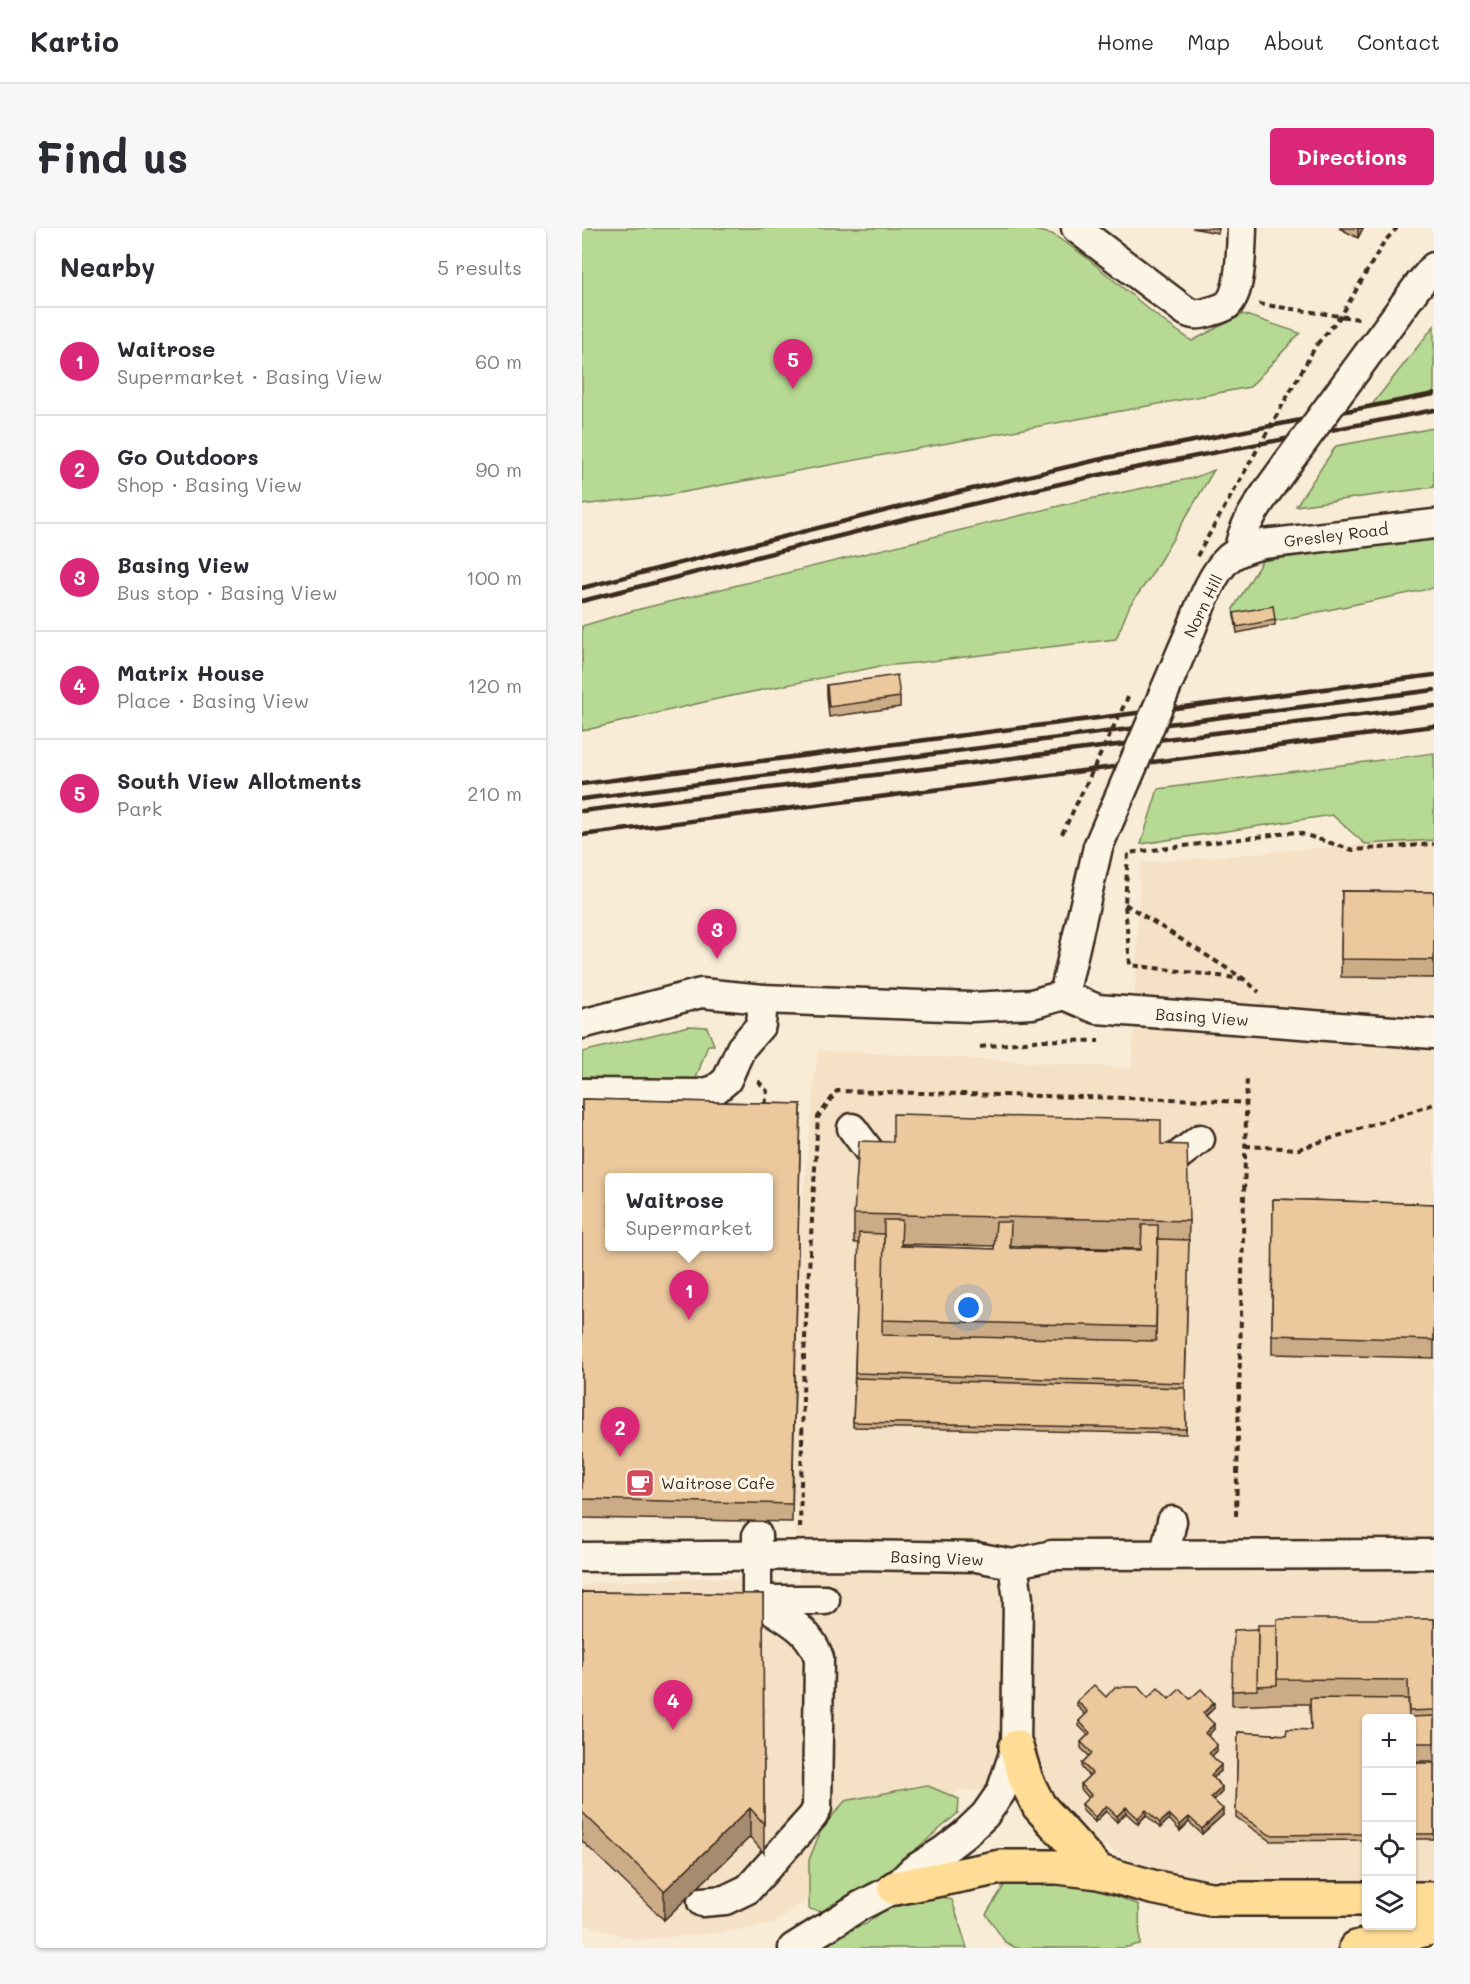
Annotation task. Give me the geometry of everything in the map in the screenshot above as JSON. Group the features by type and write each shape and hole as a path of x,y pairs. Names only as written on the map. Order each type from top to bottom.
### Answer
{"main road":[{"path":"1016,1747 1026,1780 1039,1806 1099,1872"},
{"path":"895,1888 1001,1867 1058,1867 1099,1872 1152,1887 1210,1899 1362,1899"},
{"path":"1416,1899 1434,1899"},
{"path":"1356,1948 1434,1927"}],"street":[{"path":"1076,228 1189,325 1200,314 1221,308 1232,299 1237,286 1242,228"},
{"name":"Norn Hill","path":"1064,995 1098,847 1206,594 1229,558 1239,552 1240,540 1245,527 1286,465 1417,286 1434,267"},
{"name":"Gresley Road","path":"1239,552 1263,544 1434,524"},
{"path":"582,1024 701,993 763,999 971,1007 1032,1004 1064,995"},
{"name":"Basing View","path":"1064,995 1097,1009 1434,1034"},
{"path":"582,1093 700,1094 715,1090 728,1080 741,1048 761,1025 763,999"},
{"path":"852,1128 873,1156 875,1200"},
{"path":"1168,1198 1170,1162 1200,1139"},
{"path":"1172,1521 1187,1561"},
{"name":"Basing View","path":"582,1557 757,1546 853,1544 976,1557 1013,1564 1052,1555 1252,1563 1434,1554"},
{"path":"757,1546 757,1600"},
{"path":"794,1948 860,1906 895,1888 913,1870 943,1851 985,1815 1001,1792 1016,1747 1018,1599 1013,1564"},
{"path":"757,1600 825,1600"},
{"path":"702,1902 725,1900 748,1889 813,1816 817,1808 819,1658 815,1646 802,1629 757,1600"}],"path":[{"path":"1197,556 1317,344 1341,316 1384,242 1397,228"},
{"path":"1232,299 1362,320"},
{"path":"1062,834 1132,688"},
{"path":"1244,979 1130,965 1125,904 1128,853 1296,832 1353,850 1434,844"},
{"path":"1125,904 1244,979 1260,992"},
{"path":"1236,1516 1247,1077"},
{"path":"758,1080 767,1091 764,1114"},
{"path":"800,1535 804,1355 818,1117 837,1091 1210,1100 1246,1103"},
{"path":"1245,1146 1299,1149 1434,1104"}],"shaded area":[{"path":"1434,838 1434,1885 1416,1885 1416,1714 1362,1714 1362,1887 1285,1889 1164,1880 1084,1834 1047,1792 958,1790 774,1924 719,1933 634,1940 582,1923 582,1586 592,1583 710,1577 799,1584 795,1500 796,1261 818,1050 1132,1068 1140,863"}],"green space":[{"path":"582,228 1025,228 1052,234 1082,254 1162,320 1192,341 1243,314 1300,333 1250,387 668,495 582,505"},
{"path":"1434,326 1434,394 1371,406"},
{"path":"1434,428 1434,487 1296,506 1336,446"},
{"path":"1214,470 1149,579 1130,605 1116,639 881,666 717,699 582,731 582,626 632,611 1075,502 1193,478"},
{"path":"1434,538 1434,588 1275,621 1273,611 1234,618 1233,609 1262,561"},
{"path":"1434,753 1434,840 1365,844 1332,815 1141,844 1158,789"},
{"path":"689,1026 707,1027 714,1045 708,1045 695,1081 582,1077 582,1052"},
{"path":"926,1785 959,1799 958,1813 878,1882 831,1914 809,1909 809,1860 822,1828 845,1801"},
{"path":"1043,1867 1139,1905 1140,1944 1123,1948 1016,1948 1005,1942 986,1914 1009,1878"},
{"path":"915,1887 952,1900 967,1948 816,1948 822,1938 866,1924"}],"building":[{"path":"1273,606 1275,620 1237,627 1234,613"},
{"path":"897,675 900,697 829,707 827,685"},
{"path":"1342,891 1434,892 1434,960 1341,959"},
{"path":"582,1099 801,1104 792,1504 582,1499"},
{"path":"893,1114 1161,1120 1161,1144 1187,1145 1189,1221 854,1214 859,1141 893,1142"},
{"path":"1273,1199 1434,1204 1434,1340 1272,1335"},
{"path":"884,1220 902,1220 901,1246 994,1249 996,1222 1011,1222 1010,1248 1141,1250 1142,1225 1158,1225 1156,1327 882,1320"},
{"path":"859,1233 884,1234 882,1335 1156,1341 1158,1239 1189,1240 1185,1383 855,1373"},
{"path":"855,1378 1185,1388 1186,1429 853,1422"},
{"path":"582,1592 763,1594 764,1824 750,1808 664,1891 582,1812"},
{"path":"1277,1619 1434,1619 1434,1710 1409,1711 1408,1680 1277,1679"},
{"path":"1258,1625 1277,1625 1277,1685 1257,1686"},
{"path":"1258,1629 1257,1690 1232,1691 1234,1630"},
{"path":"1094,1685 1106,1697 1115,1687 1138,1687 1148,1698 1158,1688 1169,1699 1180,1689 1190,1699 1201,1689 1214,1703 1203,1713 1214,1724 1205,1733 1217,1745 1209,1753 1221,1765 1211,1775 1222,1787 1211,1798 1223,1809 1202,1829 1189,1817 1180,1825 1169,1814 1160,1823 1146,1810 1138,1818 1126,1807 1117,1816 1106,1806 1095,1817 1082,1804 1091,1795 1081,1784 1092,1773 1082,1763 1092,1753 1081,1742 1090,1733 1079,1721 1088,1712 1077,1701"},
{"path":"1310,1698 1408,1699 1409,1714 1362,1714 1362,1834 1270,1835 1236,1812 1238,1732 1286,1735 1287,1729 1311,1730"},
{"path":"1434,1716 1434,1743 1416,1743 1416,1717"},
{"path":"1416,1763 1434,1763 1434,1834 1416,1834"}],"railway":[{"path":"582,588 959,492 1106,458 1434,394"},
{"path":"582,601 907,519 1099,475 1434,410"},
{"path":"582,784 1434,675"},
{"path":"582,799 1434,690"},
{"path":"582,811 1434,706"},
{"path":"582,835 1434,726"}],"place":[{"name":"South View Allotments","path":"793,389"},
{"name":"Basing View","path":"717,959"},
{"name":"Waitrose","path":"689,1320"},
{"name":"Go Outdoors","path":"620,1457"},
{"name":"Waitrose Cafe","path":"640,1483"},
{"name":"Matrix House","path":"673,1730"}]}
